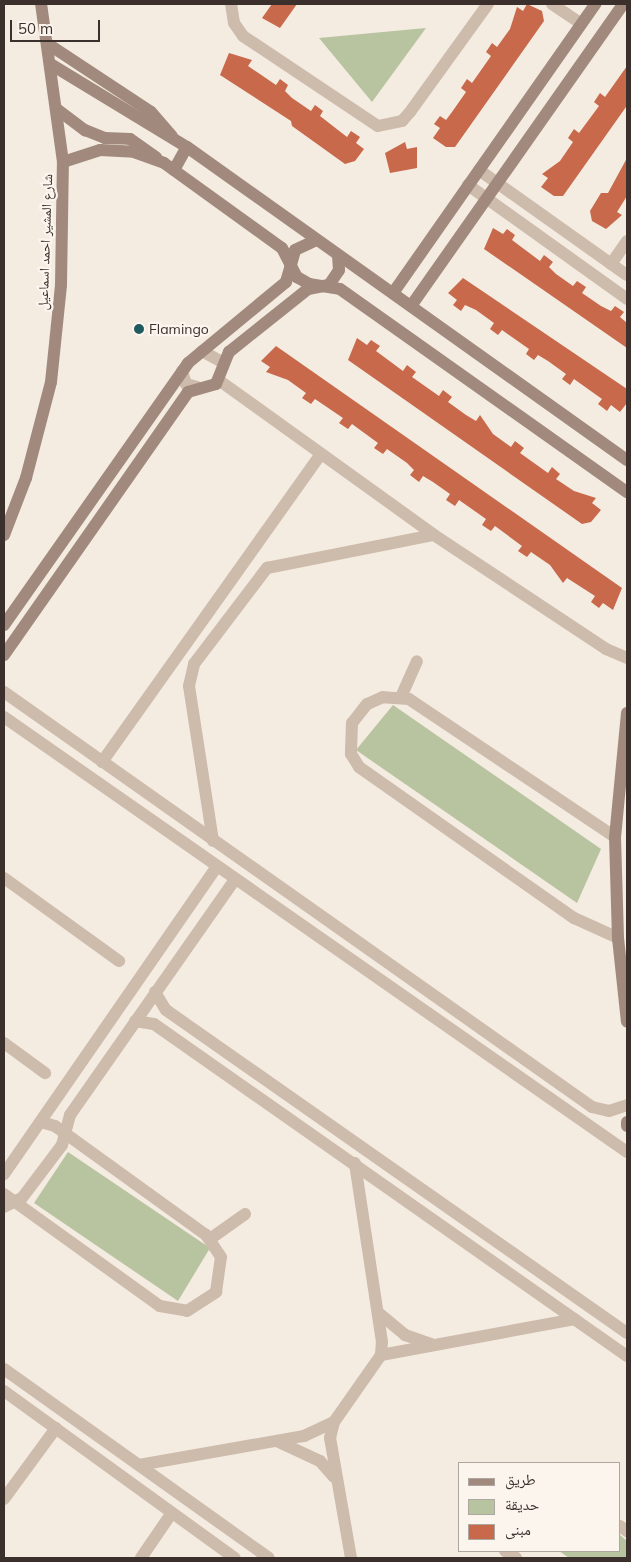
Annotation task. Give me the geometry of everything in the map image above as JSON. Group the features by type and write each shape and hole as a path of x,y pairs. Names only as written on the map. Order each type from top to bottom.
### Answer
{"street":[{"name":"شارع المشير احمد اسماعيل","path":"4,535 26,478 51,382 61,285 63,162 52,65 41,4"},
{"path":"230,4 234,23 243,36 378,126 402,121 488,4"},
{"path":"552,4 579,22"},
{"path":"411,306 623,4"},
{"path":"393,293 566,50 579,22 592,6 604,15 608,25"},
{"path":"572,35 581,47 592,48"},
{"path":"48,44 151,112 176,140"},
{"path":"52,65 142,123 187,147 627,460"},
{"path":"58,110 96,135 130,139 282,248 293,266 297,277 309,284 329,285 340,289 627,492"},
{"path":"123,151 151,112"},
{"path":"174,170 187,147"},
{"path":"63,162 90,151 123,151 160,161"},
{"path":"479,170 627,275"},
{"path":"468,186 627,298"},
{"path":"4,624 182,371 202,351 286,282 293,266 295,250 316,240"},
{"path":"611,264 627,241"},
{"path":"220,381 224,363 230,351 301,293 329,285 339,270 338,255"},
{"path":"202,351 224,363"},
{"path":"182,371 186,384 197,387"},
{"path":"4,655 187,393 197,387 220,381"},
{"path":"220,381 320,455 434,535 606,649 627,658"},
{"path":"102,762 320,455"},
{"path":"213,840 189,686 194,664 267,568 434,535"},
{"path":"401,697 417,661"},
{"path":"4,692 592,1107 609,1111 627,1105"},
{"path":"614,837 401,697 383,697 357,713 348,738 359,767 574,918 618,938"},
{"path":"627,713 614,837 618,938 627,1022"},
{"path":"4,717 627,1152"},
{"path":"178,839 190,824"},
{"path":"4,1174 217,866"},
{"path":"4,878 119,961"},
{"path":"4,1207 17,1202 66,1135 70,1115 235,879"},
{"path":"155,992 166,1010 477,1226 627,1333"},
{"path":"135,1021 154,1024 355,1163 627,1356"},
{"path":"4,1043 45,1072"},
{"path":"4,1194 160,1306 173,1310 200,1306 216,1292 223,1269 210,1239 66,1135 41,1122"},
{"path":"351,1558 330,1438 334,1422 381,1355 380,1314 355,1163"},
{"path":"210,1239 245,1214"},
{"path":"465,1241 477,1226"},
{"path":"380,1314 405,1335 435,1345"},
{"path":"381,1355 575,1319"},
{"path":"4,1369 269,1558"},
{"path":"4,1391 235,1558"},
{"path":"139,1465 276,1441 320,1431 334,1422"},
{"path":"4,1499 56,1428"},
{"path":"276,1441 313,1457 336,1479"},
{"path":"141,1558 172,1514"}],"green space":[{"path":"426,28 372,102 319,38"},
{"path":"393,705 601,849 577,903 356,750"},
{"path":"68,1152 210,1248 178,1301 34,1203"},
{"path":"621,1536 627,1541 627,1558 569,1558 560,1552 621,1552"}],"building":[{"path":"272,4 297,4 280,28 262,18"},
{"path":"527,4 542,11 544,21 455,147 446,147 433,138 440,128 434,124 440,116 446,120 466,92 461,88 467,79 472,83 491,56 486,52 492,43 497,47 510,29 517,7 523,11"},
{"path":"229,53 252,60 248,66 276,85 280,79 288,85 285,91 292,98 311,111 315,105 323,111 320,116 347,137 351,131 360,137 356,143 364,149 355,161 345,164 292,126 291,121 220,75"},
{"path":"627,66 626,107 563,196 554,196 541,187 548,178 542,174 560,161 573,142 568,138 574,129 579,133 599,106 594,102 600,93 605,97"},
{"path":"405,142 407,149 417,147 417,168 390,173 385,153"},
{"path":"627,158 627,196 617,212 622,215 606,229 592,221 590,211 601,193 608,193"},
{"path":"493,228 503,234 507,229 515,235 512,240 540,261 544,255 553,262 549,267 556,274 573,286 577,281 586,287 582,293 601,306 611,311 615,306 624,312 620,317 627,323 627,348 484,249"},
{"path":"463,278 627,389 627,403 620,412 611,405 607,411 598,404 602,399 574,379 570,385 562,379 566,374 538,355 534,360 526,354 529,349 502,330 498,335 490,329 494,323 476,310 465,305 461,311 453,305 457,300 448,293"},
{"path":"357,338 367,345 371,340 380,346 376,351 403,371 407,365 416,372 412,377 439,396 443,390 452,397 448,402 466,415 476,421 480,415 493,434 511,447 515,441 524,448 520,453 548,473 552,467 560,474 556,479 574,491 596,498 592,503 601,510 591,522 582,524 348,360"},
{"path":"276,346 622,588 613,610 603,603 599,608 591,602 595,596 567,578 563,583 550,565 531,552 527,557 518,551 522,546 495,526 491,531 482,525 486,519 459,500 455,506 446,500 450,494 423,476 419,482 410,475 414,470 407,463 387,449 383,454 374,448 378,443 352,424 348,429 339,423 343,418 315,399 311,404 302,398 306,393 288,380 266,372 270,367 261,361"}],"place":[{"name":"Flamingo","path":"139,329"}]}
